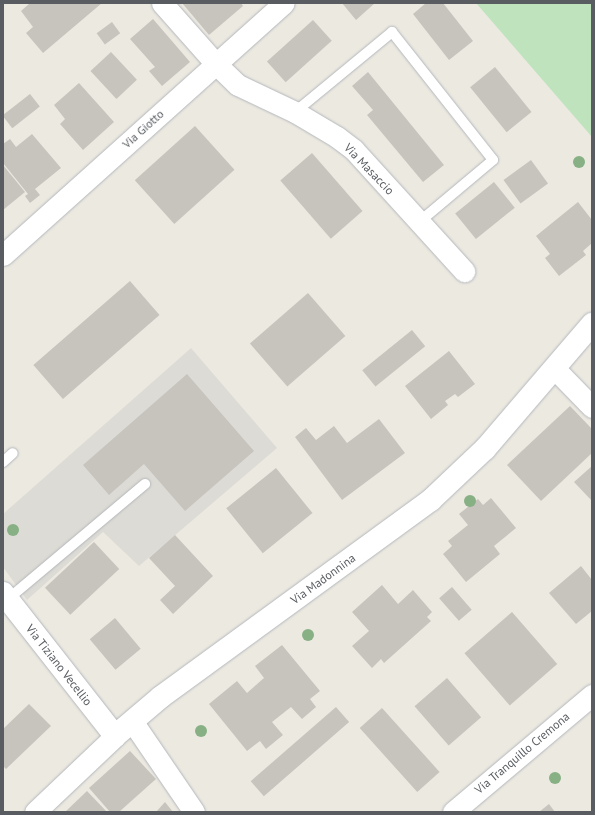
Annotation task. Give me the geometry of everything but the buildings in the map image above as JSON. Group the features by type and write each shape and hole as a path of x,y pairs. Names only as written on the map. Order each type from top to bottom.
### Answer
{"street":[{"name":"Via Masaccio","path":"162,3 216,64 238,85 295,112 337,137 354,150 464,271"},
{"name":"Via Giotto","path":"3,255 284,3"},
{"name":"Via Madonnina","path":"35,812 115,736 161,697 431,500 485,449 592,324"},
{"path":"555,369 592,407"},
{"name":"Via Tiziano Vecellio","path":"6,596 115,736"},
{"name":"Via Tranquillo Cremona","path":"453,812 592,695"},
{"path":"132,721 194,812"}],"lane":[{"path":"295,112 392,32 493,160 419,222"},
{"path":"3,462 13,453"},
{"path":"6,596 145,484"}],"shaded area":[{"path":"191,348 277,448 139,566 103,532 27,600 3,567 3,514"}],"green space":[{"path":"476,3 592,3 592,137"}]}
